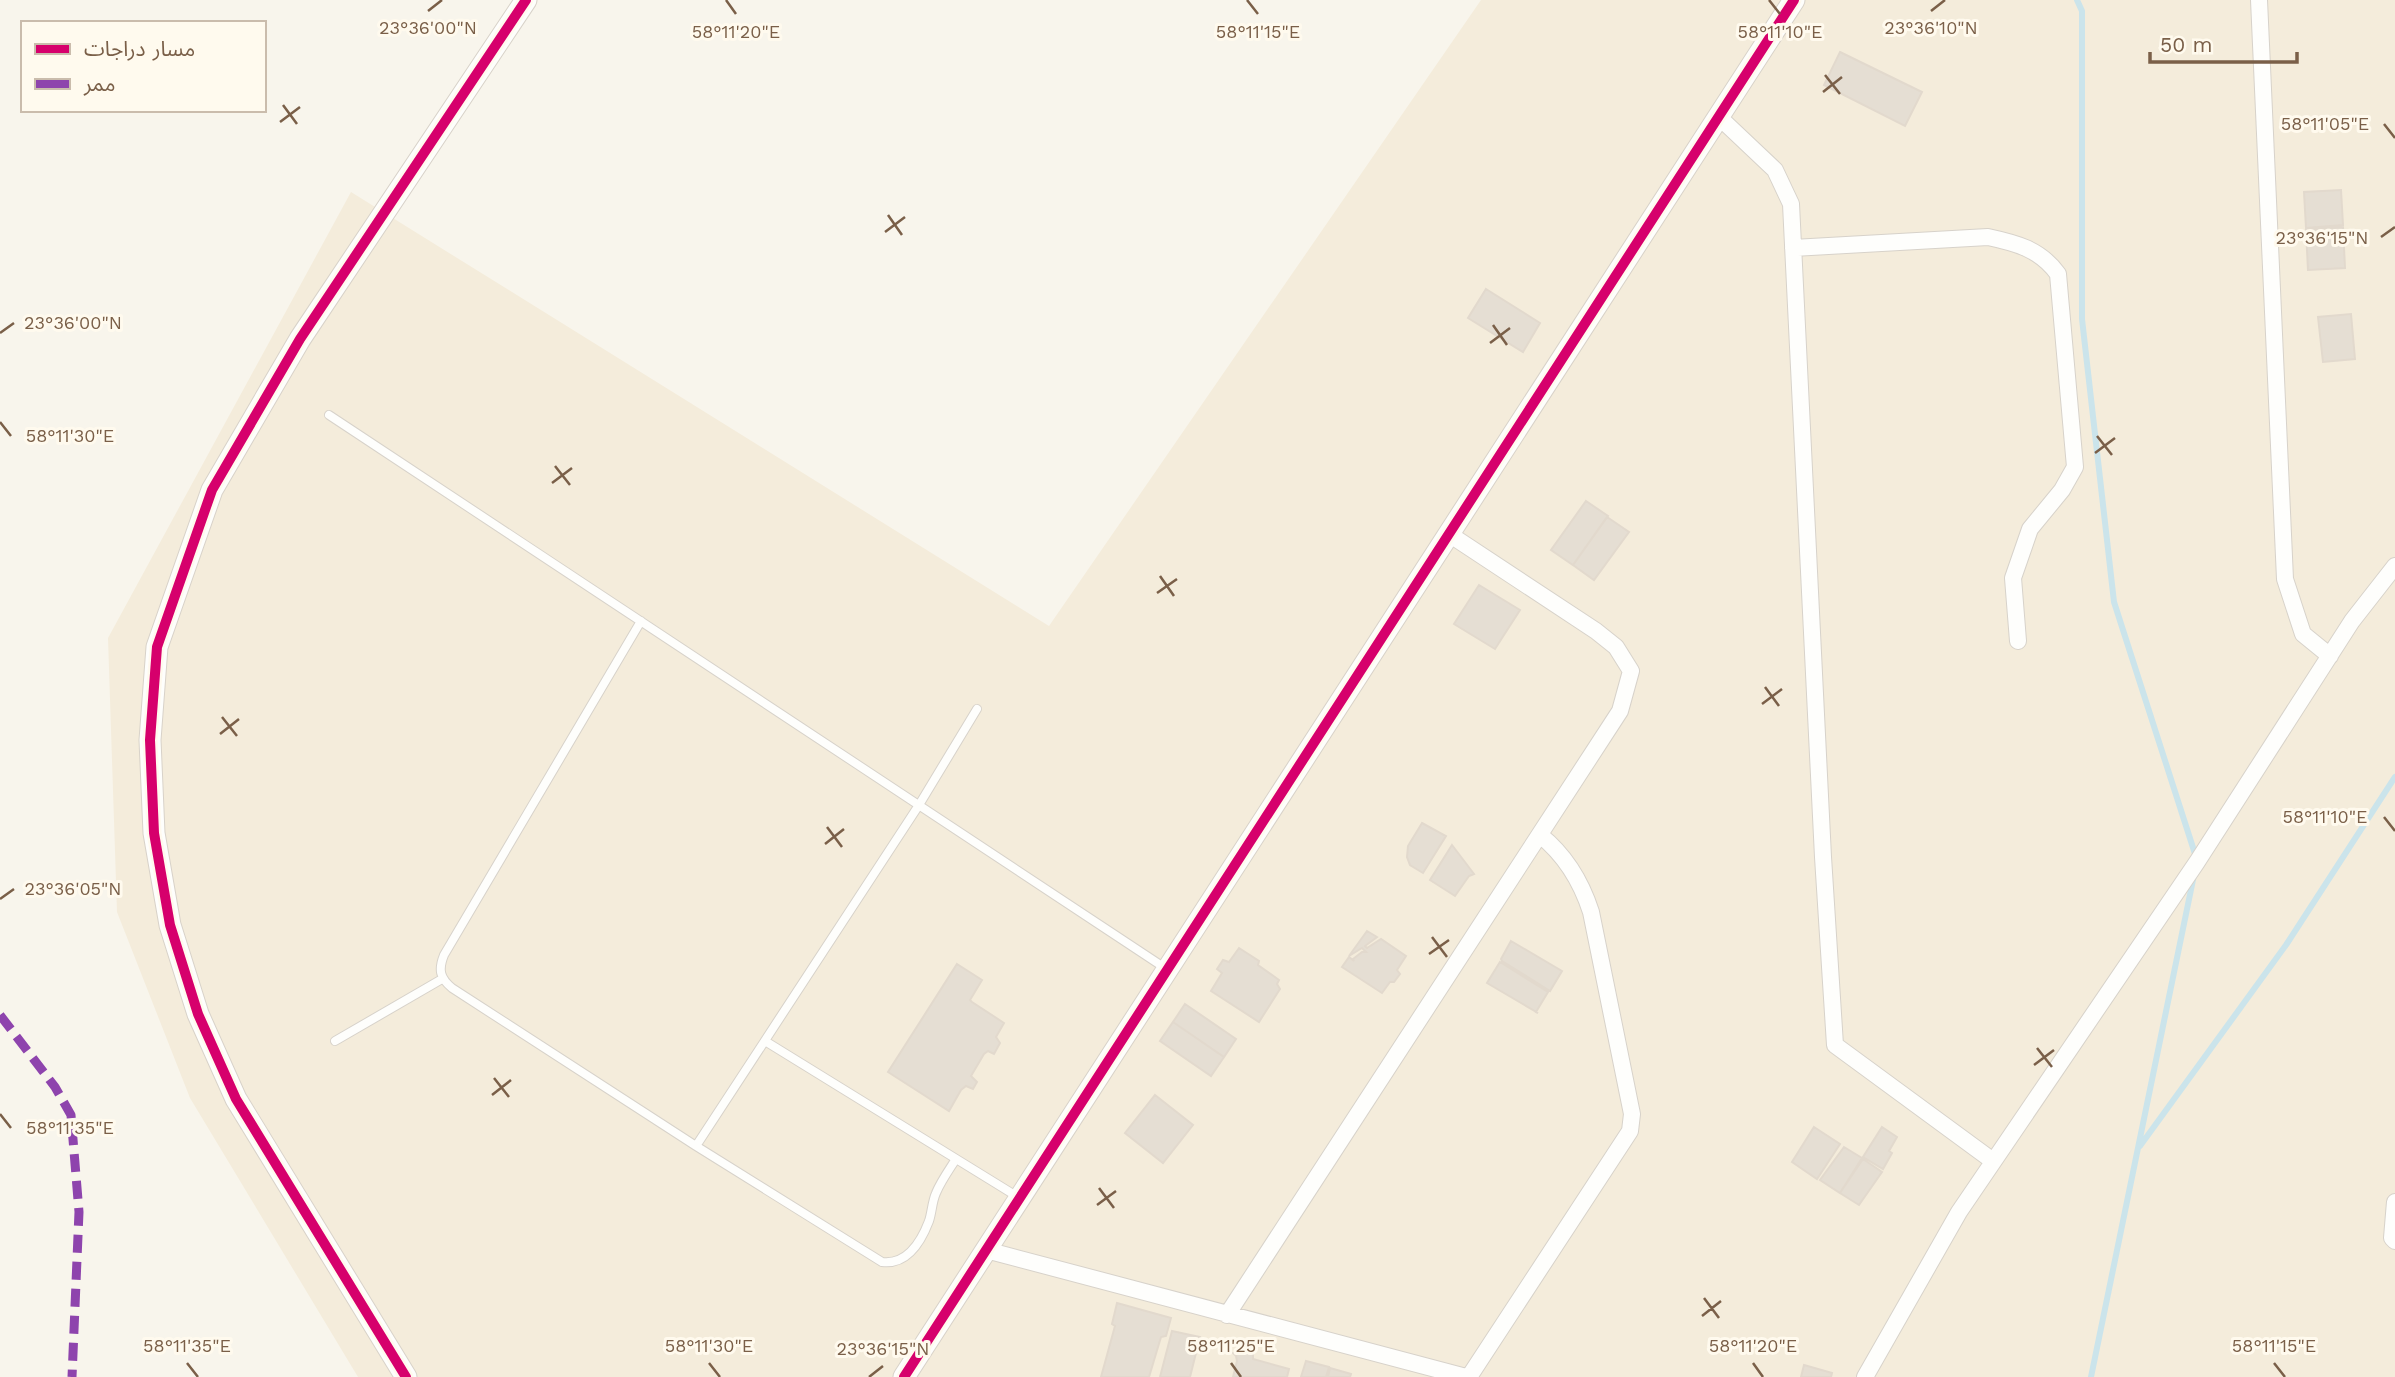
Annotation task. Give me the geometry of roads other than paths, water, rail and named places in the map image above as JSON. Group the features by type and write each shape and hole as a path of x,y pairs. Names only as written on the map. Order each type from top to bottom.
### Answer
{"street":[{"path":"406,1377 236,1099 198,1014 170,925 154,833 150,740 155,664 157,647 212,491 300,339 526,0"},
{"path":"904,1377 1794,0"},
{"path":"2259,0 2285,579 2303,634 2330,656"},
{"path":"1719,117 1775,170 1791,204 1822,857 1835,1045 1993,1161"},
{"path":"1793,248 1988,237 2018,243 2048,260 2058,274 2075,467 2062,490 2030,529 2013,578 2018,641"},
{"path":"1227,1315 1620,711 1631,671 1616,647 1449,534"},
{"path":"1865,1377 1959,1212 2197,862 2352,621 2395,566"},
{"path":"986,1250 1468,1377 1630,1131 1632,1114 1591,912 1584,891 1558,849 1540,835"},
{"path":"2395,1202 2392,1238 2395,1241"}],"lane":[{"path":"329,415 1167,969"},
{"path":"641,621 443,955 439,966 442,979 696,1146 882,1262 892,1263 909,1254 928,1223 936,1193 956,1159"},
{"path":"696,1146 919,805 977,709"},
{"path":"335,1041 442,979"},
{"path":"765,1041 1020,1198"}],"waterway":[{"path":"2077,0 2082,11 2082,319 2114,602 2196,857"},
{"path":"2140,1146 2286,945 2395,777"},
{"path":"2091,1377 2194,875"}]}
